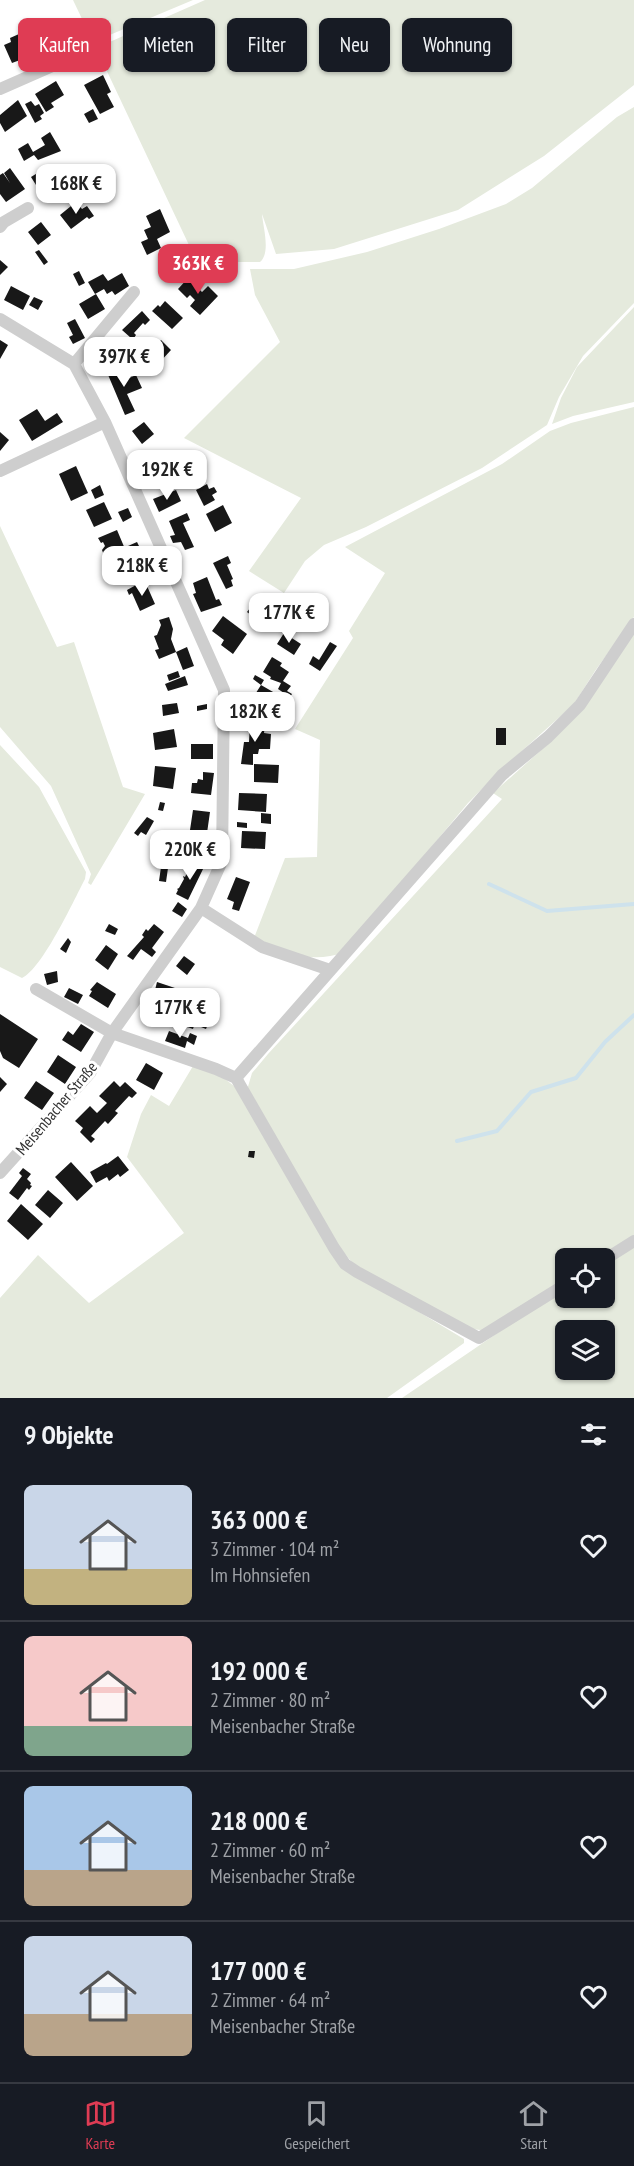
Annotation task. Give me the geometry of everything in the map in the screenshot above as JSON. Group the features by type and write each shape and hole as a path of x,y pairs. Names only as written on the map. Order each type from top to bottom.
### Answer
{"street":[{"path":"0,89 39,72"},
{"path":"0,227 4,222 28,208"},
{"path":"0,319 74,364 135,292"},
{"name":"Meisenbacher Straße","path":"0,1173 90,1073 112,1033 201,908 222,861 224,690 105,422 74,364"},
{"path":"0,471 105,422"},
{"path":"236,1078 502,775 548,737 580,705 634,624"},
{"path":"201,908 262,947 330,970"},
{"path":"36,989 112,1033 236,1078 334,1248 345,1264 357,1272 478,1338 555,1291"},
{"path":"615,1253 634,1241"}],"shaded area":[{"path":"73,0 193,0 150,18 123,18 123,29 111,34 111,18 82,18"},
{"path":"205,0 634,0 634,85 544,156 458,210 334,249 276,254 262,214 266,246 260,262 197,262 107,72 111,72 111,41 123,36 123,72 215,72 215,18 164,18"},
{"path":"634,107 634,303 583,356 559,397 547,425 482,468 366,527 324,545 305,561 284,593 249,571 301,498 184,438 280,342 255,295 250,269 294,269 367,252 506,204 532,188 617,117"},
{"path":"634,307 634,402 573,416 552,424 561,398 577,367"},
{"path":"634,407 634,617 574,704 468,803 344,952 310,957 286,953 254,938 285,858 317,857 320,740 295,729 353,638 349,631 385,573 345,547 502,464 550,431 571,423"},
{"path":"0,526 57,647 74,642 123,787 145,794 91,885 88,883 91,874 51,786 0,727"},
{"path":"634,632 634,1398 402,1398 499,1332 471,1329 356,1267 340,1248 247,1090 252,1073 268,1054 502,799 493,793 548,744"},
{"path":"0,745 39,787 86,872 85,879 48,949 39,962 22,978 0,967"},
{"path":"193,1066 217,1073 238,1089 349,1270 464,1339 464,1343 387,1398 0,1398 0,1298 38,1255 89,1303 184,1233 127,1157 141,1114 151,1095 169,1106"}],"building":[{"path":"18,34 18,61 12,63 4,45 11,42 10,38"},
{"path":"103,75 111,92 107,94 114,107 100,114 84,85"},
{"path":"56,81 64,95 51,103 54,107 46,112 35,94"},
{"path":"18,100 27,116 5,132 0,123 0,115"},
{"path":"31,101 35,106 39,104 44,113 40,116 42,119 35,123 25,104"},
{"path":"93,109 98,119 89,123 84,114"},
{"path":"50,132 61,151 38,160 34,155 24,161 18,149 28,143 33,152 45,145 41,138"},
{"path":"10,168 25,189 6,202 0,194 0,175 3,173 10,183 4,173"},
{"path":"44,169 54,185 41,193 31,177"},
{"path":"58,190 60,195 48,201 45,195"},
{"path":"76,202 82,209 87,206 94,216 89,219 87,217 71,229 60,215"},
{"path":"160,209 170,232 157,239 161,248 147,255 141,242 148,239 144,230 151,227 146,216"},
{"path":"41,222 51,235 38,245 28,232"},
{"path":"39,250 48,262 44,265 35,252"},
{"path":"0,260 8,267 0,275"},
{"path":"79,271 85,283 79,286 73,274"},
{"path":"122,273 129,286 115,295 112,291 107,294 104,289 95,294 88,282 103,274 108,281"},
{"path":"190,276 199,284 197,287 202,292 208,286 218,296 200,315 190,306 195,300 190,295 187,298 178,289"},
{"path":"11,286 30,296 23,310 4,300"},
{"path":"96,294 105,309 88,319 79,304"},
{"path":"34,297 43,301 38,310 29,305"},
{"path":"165,301 183,318 172,329 152,311"},
{"path":"142,311 150,320 145,325 143,323 134,333 136,335 134,338 149,351 161,340 171,350 159,363 122,330"},
{"path":"75,319 85,338 73,344 69,337 73,335 67,323"},
{"path":"0,340 8,345 0,359"},
{"path":"119,365 125,380 136,375 142,388 127,394 135,411 125,415 106,370"},
{"path":"37,409 45,421 57,413 63,422 32,441 19,420"},
{"path":"144,422 154,434 142,444 132,431"},
{"path":"0,432 9,440 0,451"},
{"path":"163,461 167,470 170,468 173,474 165,477 168,484 156,489 147,469"},
{"path":"76,466 88,493 71,501 59,474"},
{"path":"207,484 209,489 214,487 217,492 212,495 215,500 204,506 196,490"},
{"path":"100,485 104,495 95,499 91,490"},
{"path":"176,490 181,501 159,512 153,499"},
{"path":"104,502 112,519 94,527 86,510"},
{"path":"223,505 232,523 215,532 206,514"},
{"path":"128,508 132,517 123,522 118,512"},
{"path":"187,513 190,520 183,523 194,547 185,550 181,542 173,543 170,536 175,535 169,521"},
{"path":"117,530 125,549 105,558 102,550 105,546 98,538"},
{"path":"137,542 140,548 130,552 128,546"},
{"path":"142,554 147,565 145,569 151,567 155,577 145,581 143,576 125,584 117,564"},
{"path":"228,556 231,563 227,565 233,579 231,580 233,586 226,589 213,563"},
{"path":"207,577 216,600 219,599 222,605 201,612 193,594 196,593 193,583"},
{"path":"138,584 140,589 147,586 155,604 140,611 132,593 129,595 127,590"},
{"path":"254,603 262,609 259,614 255,611 251,615 247,612"},
{"path":"223,616 247,634 233,654 221,645 224,640 212,631"},
{"path":"169,617 173,629 171,639 176,652 159,659 155,650 159,649 154,636 157,635 161,625 159,620"},
{"path":"284,633 301,644 294,655 277,644"},
{"path":"330,642 337,646 320,671 309,664 313,656 319,660"},
{"path":"187,647 194,666 183,670 176,652"},
{"path":"272,657 282,663 280,666 289,672 283,681 291,686 287,691 292,694 290,697 278,689 281,683 270,679 271,677 263,672"},
{"path":"178,671 180,677 169,681 167,675"},
{"path":"255,675 264,680 261,685 253,679"},
{"path":"185,676 188,685 168,691 165,684"},
{"path":"261,685 280,696 273,708 254,696"},
{"path":"177,703 179,713 163,716 162,705"},
{"path":"207,704 207,709 197,711 197,706"},
{"path":"250,723 265,724 264,733 271,734 270,749 259,749 258,754 253,754 253,765 241,764 244,742 249,742"},
{"path":"496,728 506,728 506,745 496,745"},
{"path":"174,729 177,747 155,750 153,733"},
{"path":"191,744 213,744 213,759 191,759"},
{"path":"254,764 279,765 278,783 254,782"},
{"path":"155,766 176,768 173,789 153,786"},
{"path":"203,772 214,773 211,795 191,793 192,783 197,783 198,779 203,780"},
{"path":"239,793 267,794 266,812 238,810"},
{"path":"160,802 165,803 163,811 158,810"},
{"path":"193,810 210,812 207,833 190,830"},
{"path":"261,813 271,814 271,824 261,823"},
{"path":"147,817 154,821 146,835 141,832 138,836 134,833"},
{"path":"237,822 247,823 247,828 237,827"},
{"path":"242,831 266,832 265,849 241,848"},
{"path":"177,837 197,842 195,852 184,850 181,865 169,863 171,847 175,848"},
{"path":"155,849 164,849 164,859 156,859"},
{"path":"192,862 204,867 188,900 176,894"},
{"path":"161,867 168,868 166,882 159,881"},
{"path":"236,877 250,882 239,911 232,909 234,902 227,899"},
{"path":"178,902 187,909 182,917 172,911"},
{"path":"109,924 118,929 115,935 105,931"},
{"path":"154,924 164,932 152,948 156,952 152,957 141,949 133,960 127,956 144,937 142,935 146,929 148,931"},
{"path":"68,938 71,942 66,953 60,949"},
{"path":"106,945 118,954 108,970 95,960"},
{"path":"184,956 195,964 187,975 176,966"},
{"path":"57,971 58,982 47,985 44,974"},
{"path":"97,982 116,994 108,1008 89,996 92,991 90,990"},
{"path":"157,982 175,988 172,996 155,990"},
{"path":"69,988 83,995 78,1004 64,997"},
{"path":"183,1003 199,1011 193,1029 173,1022 176,1015 179,1016"},
{"path":"0,1014 38,1039 19,1068 3,1058 0,1051"},
{"path":"204,1018 210,1019 206,1029 201,1027"},
{"path":"81,1024 94,1032 81,1052 62,1040 68,1031 73,1035"},
{"path":"169,1031 188,1038 190,1033 197,1036 194,1045 187,1041 185,1048 165,1041"},
{"path":"58,1055 76,1067 65,1084 47,1072"},
{"path":"146,1063 163,1073 154,1090 136,1080"},
{"path":"0,1077 7,1084 0,1092"},
{"path":"36,1081 54,1093 42,1110 24,1098"},
{"path":"114,1081 120,1087 125,1082 137,1093 132,1098 129,1096 115,1111 118,1113 108,1124 105,1121 91,1136 95,1139 91,1143 80,1132 83,1128 75,1121 90,1106 97,1113 107,1103 99,1096"},
{"path":"249,1151 255,1151 254,1158 248,1157"},
{"path":"118,1156 129,1170 120,1177 118,1174 109,1181 107,1177 96,1183 90,1172"},
{"path":"71,1162 93,1186 77,1201 55,1177"},
{"path":"23,1168 31,1174 27,1179 32,1186 29,1190 27,1188 18,1200 9,1193 22,1176 19,1173"},
{"path":"48,1190 63,1203 50,1218 35,1205"},
{"path":"21,1204 43,1224 28,1240 7,1221"}],"waterway":[{"path":"489,884 547,911 634,904"},
{"path":"457,1141 497,1131 531,1092 576,1078 605,1042 634,1015"}]}
